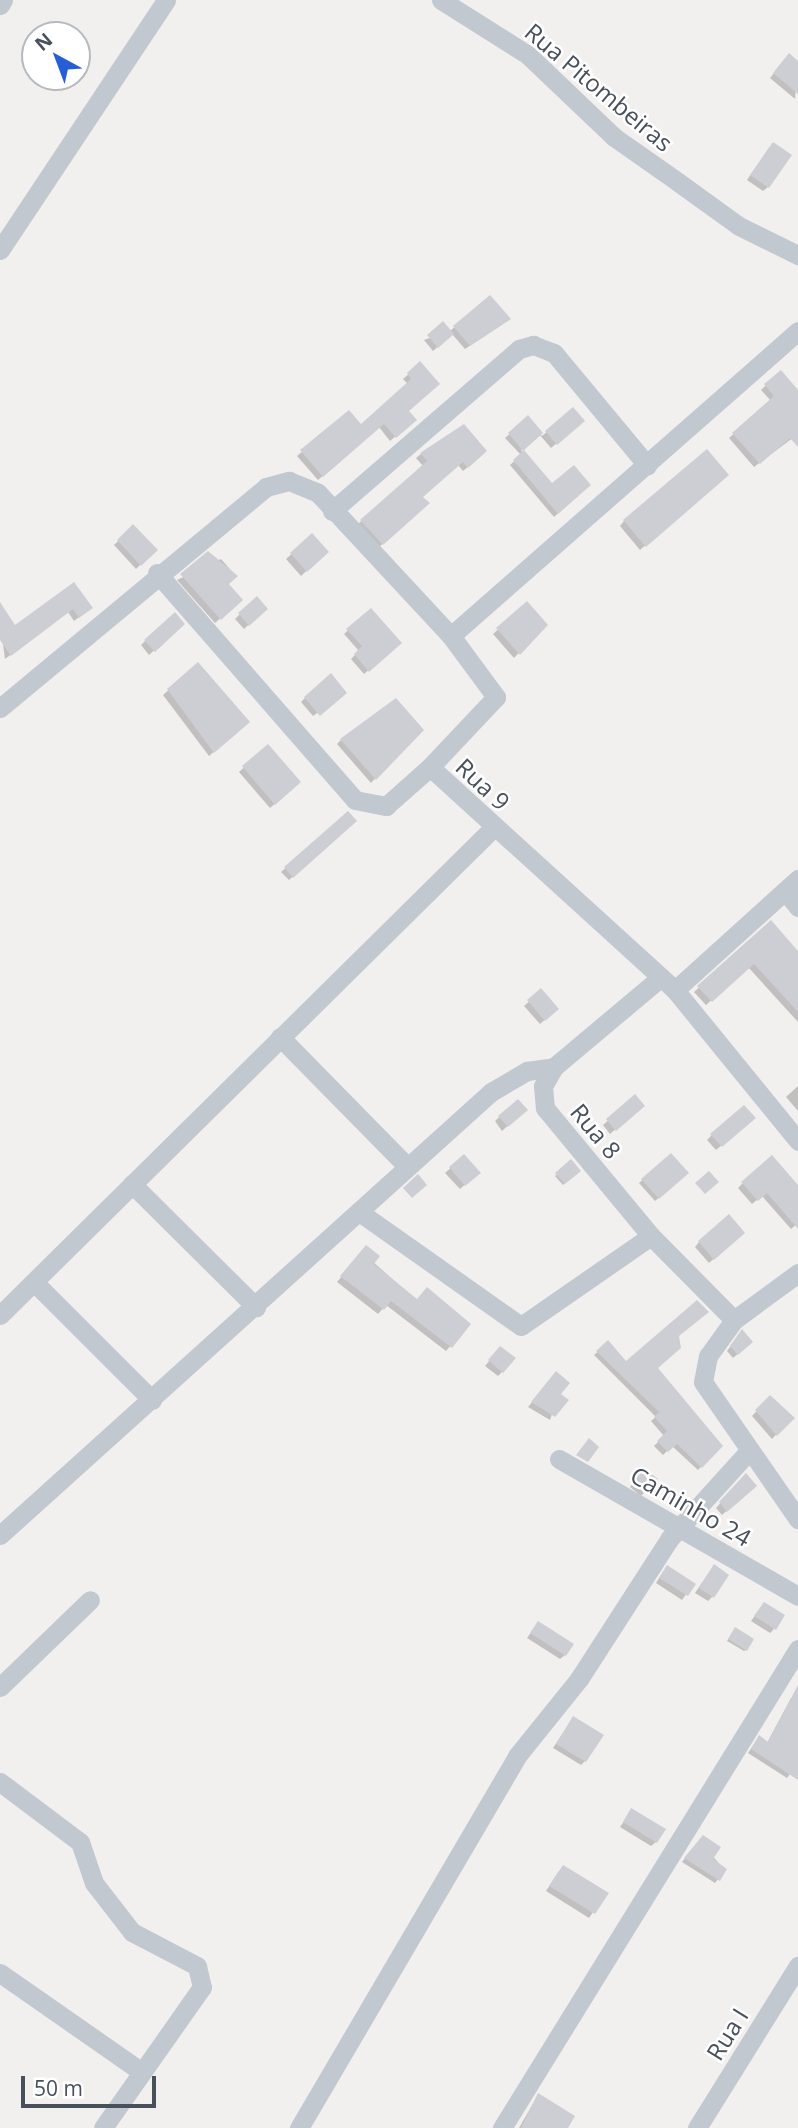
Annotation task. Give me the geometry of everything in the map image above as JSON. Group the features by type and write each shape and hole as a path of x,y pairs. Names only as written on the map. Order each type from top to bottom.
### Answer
{"street":[{"path":"0,5 4,0"},
{"path":"0,250 166,0"},
{"name":"Rua Pitombeiras","path":"441,0 528,55 608,132 660,170 739,226 798,255"},
{"path":"0,708 157,573 278,482 300,481 451,636 798,331"},
{"path":"332,511 519,349 533,345 554,353 647,465"},
{"path":"157,573 355,800 386,806 430,767"},
{"name":"Rua 9","path":"451,636 496,697 430,767 675,990 798,1141"},
{"path":"0,1315 494,827"},
{"path":"675,990 792,885 798,907"},
{"path":"0,1535 362,1214 406,1165 516,1077 554,1067 660,978"},
{"path":"279,1037 406,1165"},
{"name":"Rua 8","path":"554,1067 543,1086 545,1108 651,1236 734,1320"},
{"path":"516,1077 545,1108"},
{"path":"132,1184 256,1307"},
{"path":"362,1214 521,1326 651,1236"},
{"path":"798,1273 734,1320 708,1356 703,1382 798,1520"},
{"path":"34,1282 152,1400"},
{"path":"299,2128 517,1756 579,1679 670,1538 683,1530 749,1451"},
{"name":"Caminho 24","path":"559,1459 798,1596"},
{"path":"0,1687 90,1600"},
{"path":"502,2128 798,1649"},
{"path":"0,1782 58,1820 80,1842 94,1883 132,1932 197,1966 202,1987 103,2128"},
{"name":"Rua I","path":"697,2128 798,1966"},
{"path":"0,1973 142,2072"}],"building":[{"path":"789,53 798,61 798,94 773,73"},
{"path":"773,142 792,155 769,188 750,175"},
{"path":"490,295 511,319 470,346 453,326"},
{"path":"443,321 454,334 438,348 427,335"},
{"path":"420,361 440,384 409,411 417,420 396,438 384,424 323,477 300,450 349,410 361,424 411,379 407,373"},
{"path":"781,370 798,390 798,447 790,438 760,464 732,433 774,396 764,384"},
{"path":"573,407 585,421 557,445 545,431"},
{"path":"528,415 543,433 523,451 508,433"},
{"path":"464,424 487,451 468,468 463,462 423,497 430,503 383,545 360,520 427,461 420,453"},
{"path":"707,449 729,475 646,547 623,520"},
{"path":"524,450 552,483 574,465 591,485 558,514 513,460"},
{"path":"133,524 158,550 141,566 117,540"},
{"path":"312,533 329,552 307,572 290,553"},
{"path":"208,551 238,576 229,584 243,600 221,620 180,574"},
{"path":"74,582 93,608 79,618 73,609 11,656 0,640 0,602 15,625"},
{"path":"257,596 268,609 249,626 238,613"},
{"path":"527,601 548,625 520,655 496,628"},
{"path":"371,608 402,643 369,672 354,654 362,646 346,629"},
{"path":"175,612 185,624 155,652 144,640"},
{"path":"198,662 250,722 214,753 167,689"},
{"path":"331,673 347,693 320,716 304,697"},
{"path":"396,698 424,730 376,780 340,739"},
{"path":"268,744 301,782 275,805 242,766"},
{"path":"348,811 357,821 293,878 284,867"},
{"path":"771,920 798,951 798,1012 754,964 712,1002 697,986"},
{"path":"541,988 559,1009 545,1021 527,1000"},
{"path":"635,1094 645,1106 616,1131 606,1119"},
{"path":"518,1099 528,1110 508,1127 498,1116"},
{"path":"744,1105 756,1118 722,1147 710,1134"},
{"path":"671,1153 689,1173 659,1199 641,1179"},
{"path":"464,1154 481,1173 465,1186 449,1167"},
{"path":"772,1155 798,1185 798,1229 767,1193 758,1201 741,1182"},
{"path":"571,1159 581,1171 565,1184 555,1173"},
{"path":"709,1171 719,1182 705,1194 695,1183"},
{"path":"418,1174 427,1185 412,1198 403,1188"},
{"path":"729,1214 745,1233 714,1260 698,1241"},
{"path":"366,1245 380,1256 374,1264 417,1299 427,1287 471,1324 452,1348 391,1301 384,1310 340,1276"},
{"path":"697,1300 709,1312 679,1336 681,1348 658,1368 723,1446 702,1468 677,1444 668,1452 657,1441 667,1431 654,1417 659,1412 596,1351 608,1340 626,1361"},
{"path":"742,1329 753,1342 738,1355 730,1346"},
{"path":"500,1346 516,1358 503,1373 488,1360"},
{"path":"556,1371 570,1383 561,1394 569,1400 555,1417 531,1402"},
{"path":"770,1395 795,1418 777,1436 755,1410"},
{"path":"589,1438 599,1447 588,1462 576,1455"},
{"path":"644,1468 658,1479 647,1493 633,1482"},
{"path":"746,1473 757,1486 727,1512 719,1502"},
{"path":"714,1564 729,1575 714,1598 699,1588"},
{"path":"667,1565 696,1584 688,1596 659,1578"},
{"path":"764,1602 785,1615 776,1630 754,1616"},
{"path":"538,1621 574,1644 566,1656 530,1633"},
{"path":"735,1627 754,1639 747,1651 728,1639"},
{"path":"798,1685 798,1780 751,1749 759,1735 768,1742"},
{"path":"573,1716 604,1735 586,1762 556,1744"},
{"path":"631,1808 666,1829 657,1843 623,1822"},
{"path":"703,1835 721,1847 713,1859 727,1869 720,1881 684,1858"},
{"path":"563,1865 609,1893 595,1914 549,1886"},
{"path":"538,2093 575,2116 568,2128 521,2128"}]}
